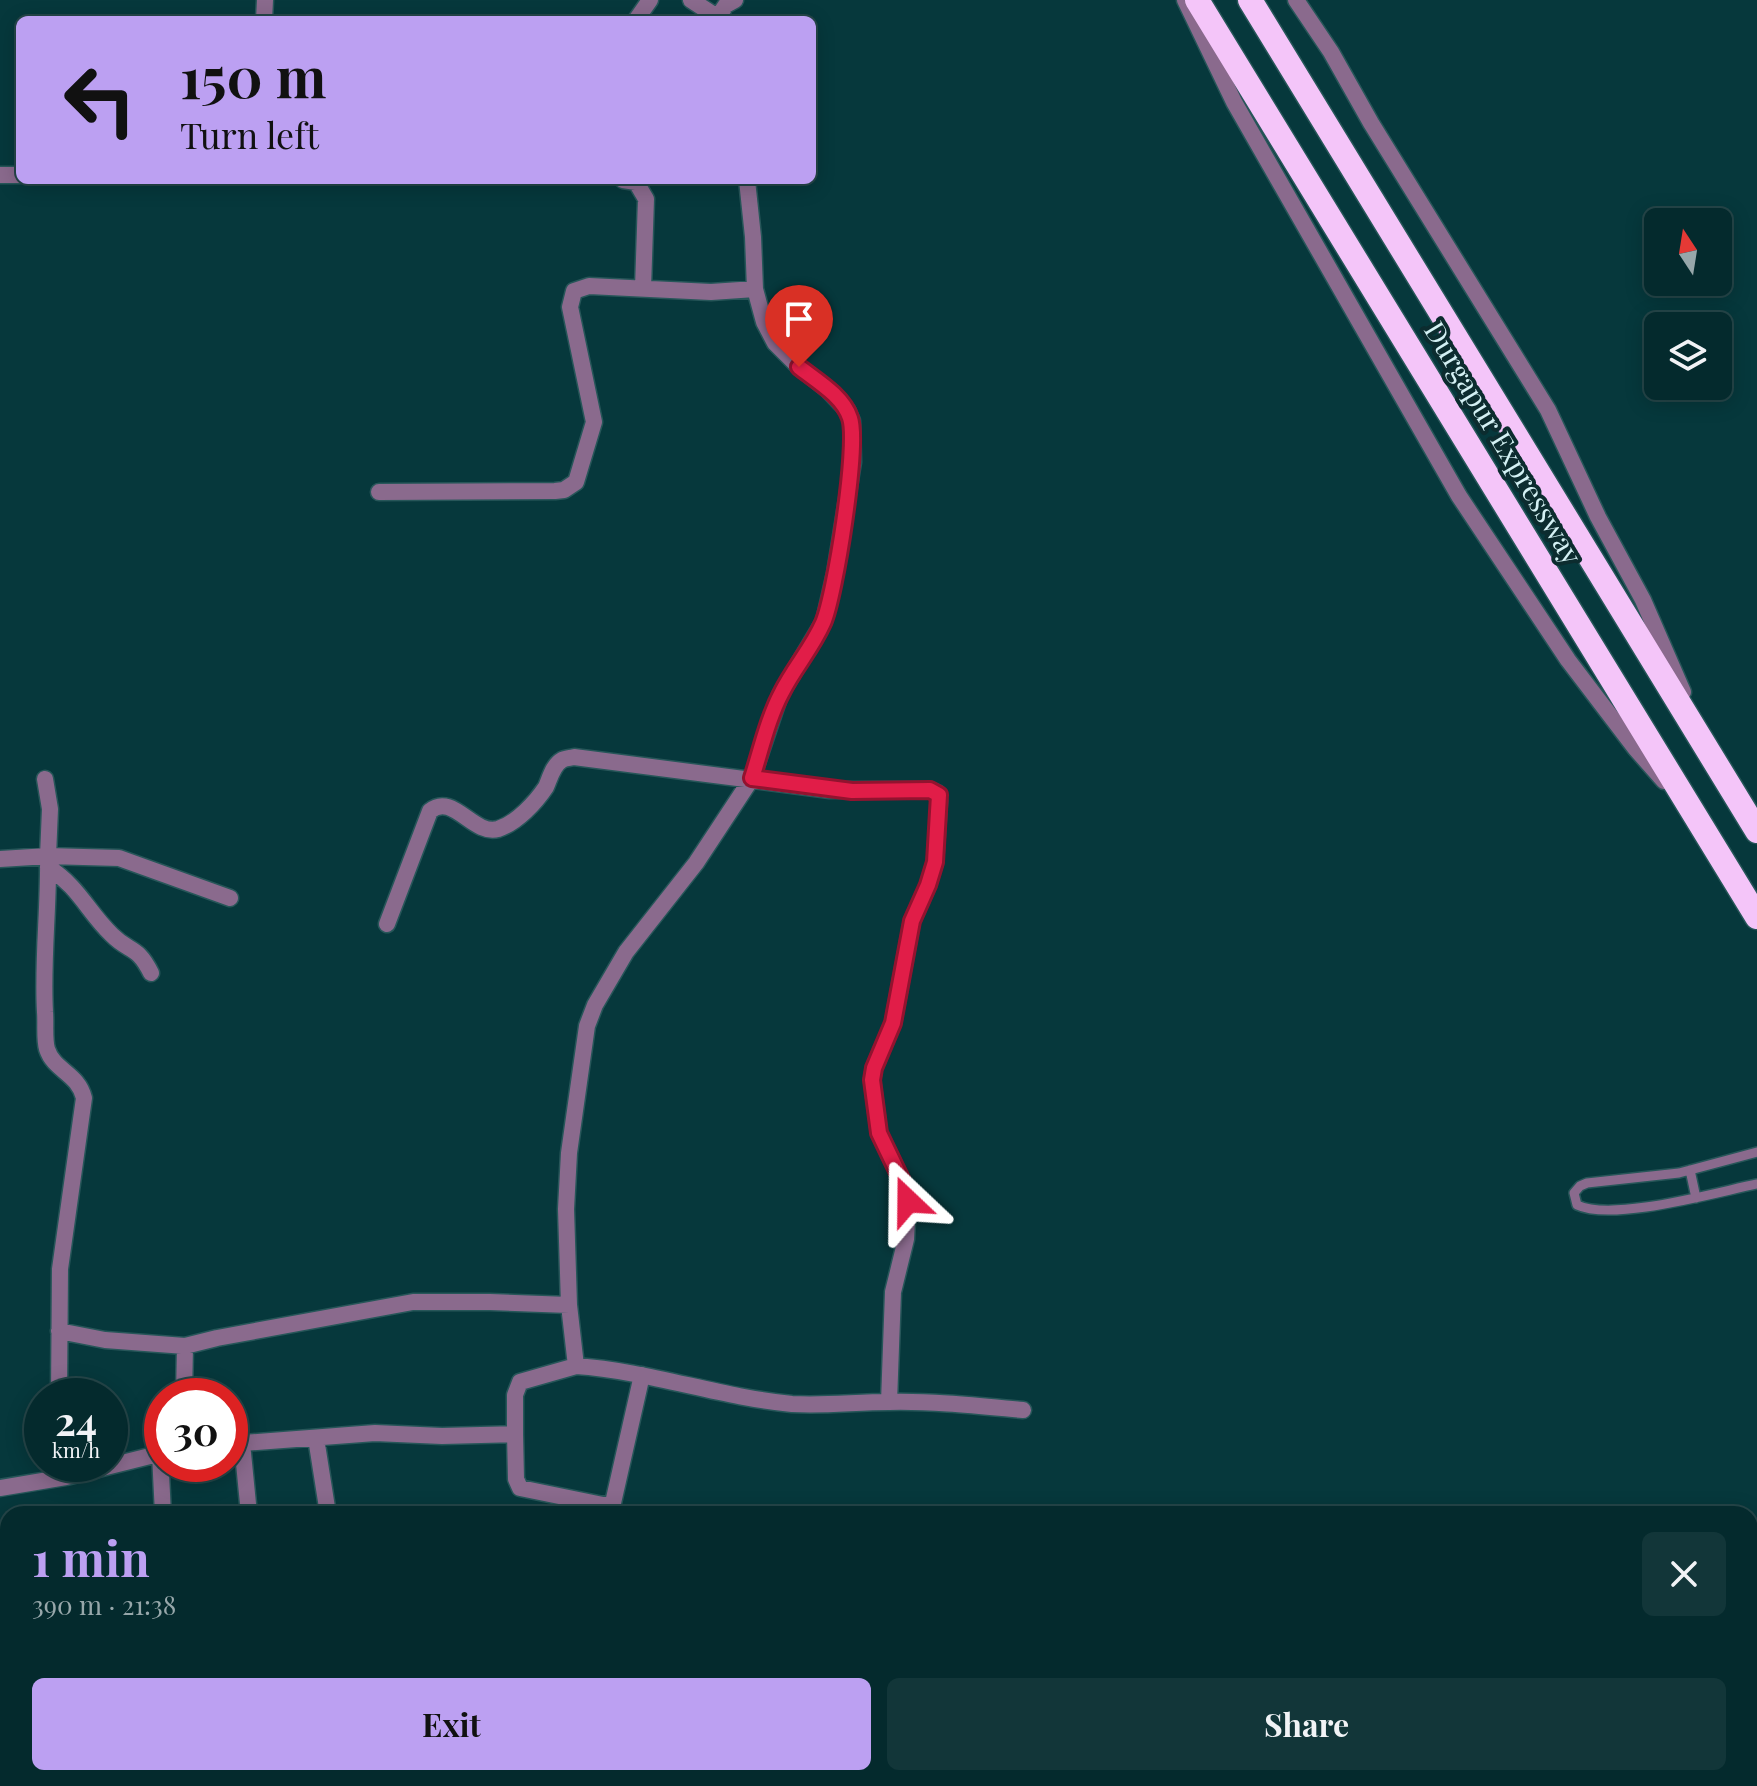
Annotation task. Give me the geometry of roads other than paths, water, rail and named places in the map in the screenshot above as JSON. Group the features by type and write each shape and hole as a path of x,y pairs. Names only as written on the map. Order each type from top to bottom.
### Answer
{"highway":[{"name":"Durgapur Expressway","path":"1197,0 1757,917"},
{"name":"Durgapur Expressway","path":"1250,0 1757,831"}],"street":[{"path":"691,0 713,16"},
{"path":"718,16 735,0"},
{"path":"1185,0 1234,102 1459,496 1568,660 1635,748 1697,818"},
{"path":"1296,0 1331,52 1371,123 1548,410 1598,517 1643,600 1706,748"},
{"path":"637,184 646,199 643,288"},
{"path":"576,1366 569,1305 566,1209 569,1153 587,1026 595,1005 626,952 696,863 752,778 780,695 824,621 853,462 852,421 847,410 775,343 764,322 755,289 747,184"},
{"path":"379,492 555,491 570,487 579,475 594,422 570,298 574,291 581,286 711,292 755,289"},
{"path":"387,924 427,817 435,807 449,806 483,829 498,829 529,807 546,786 560,760 574,757 830,790 930,790 939,795 935,862 912,921 893,1023 877,1059 872,1080 879,1133 908,1201 906,1239 893,1292 889,1402"},
{"path":"45,779 51,829 44,942 47,1049 57,1064 77,1081 84,1098 60,1269 59,1378"},
{"path":"0,859 48,861 119,858 230,898"},
{"path":"48,861 81,895 115,938 138,952 151,973"},
{"path":"59,1331 105,1340 185,1346 413,1302 569,1305"},
{"path":"184,1378 185,1346"},
{"path":"642,1375 613,1503 603,1505 520,1488 516,1479 515,1434 515,1395 520,1382 576,1366 642,1375 749,1398 790,1403 837,1406 889,1402 1023,1410"},
{"path":"248,1442 375,1433 442,1436 515,1434"},
{"path":"316,1438 327,1506"},
{"path":"0,1488 24,1481"},
{"path":"162,1482 163,1506"},
{"path":"243,1482 248,1506"}],"lane":[{"path":"1757,1152 1653,1178 1587,1183 1577,1188 1575,1201 1581,1208 1610,1210 1696,1198 1757,1184"},
{"path":"1690,1170 1696,1198"}]}
